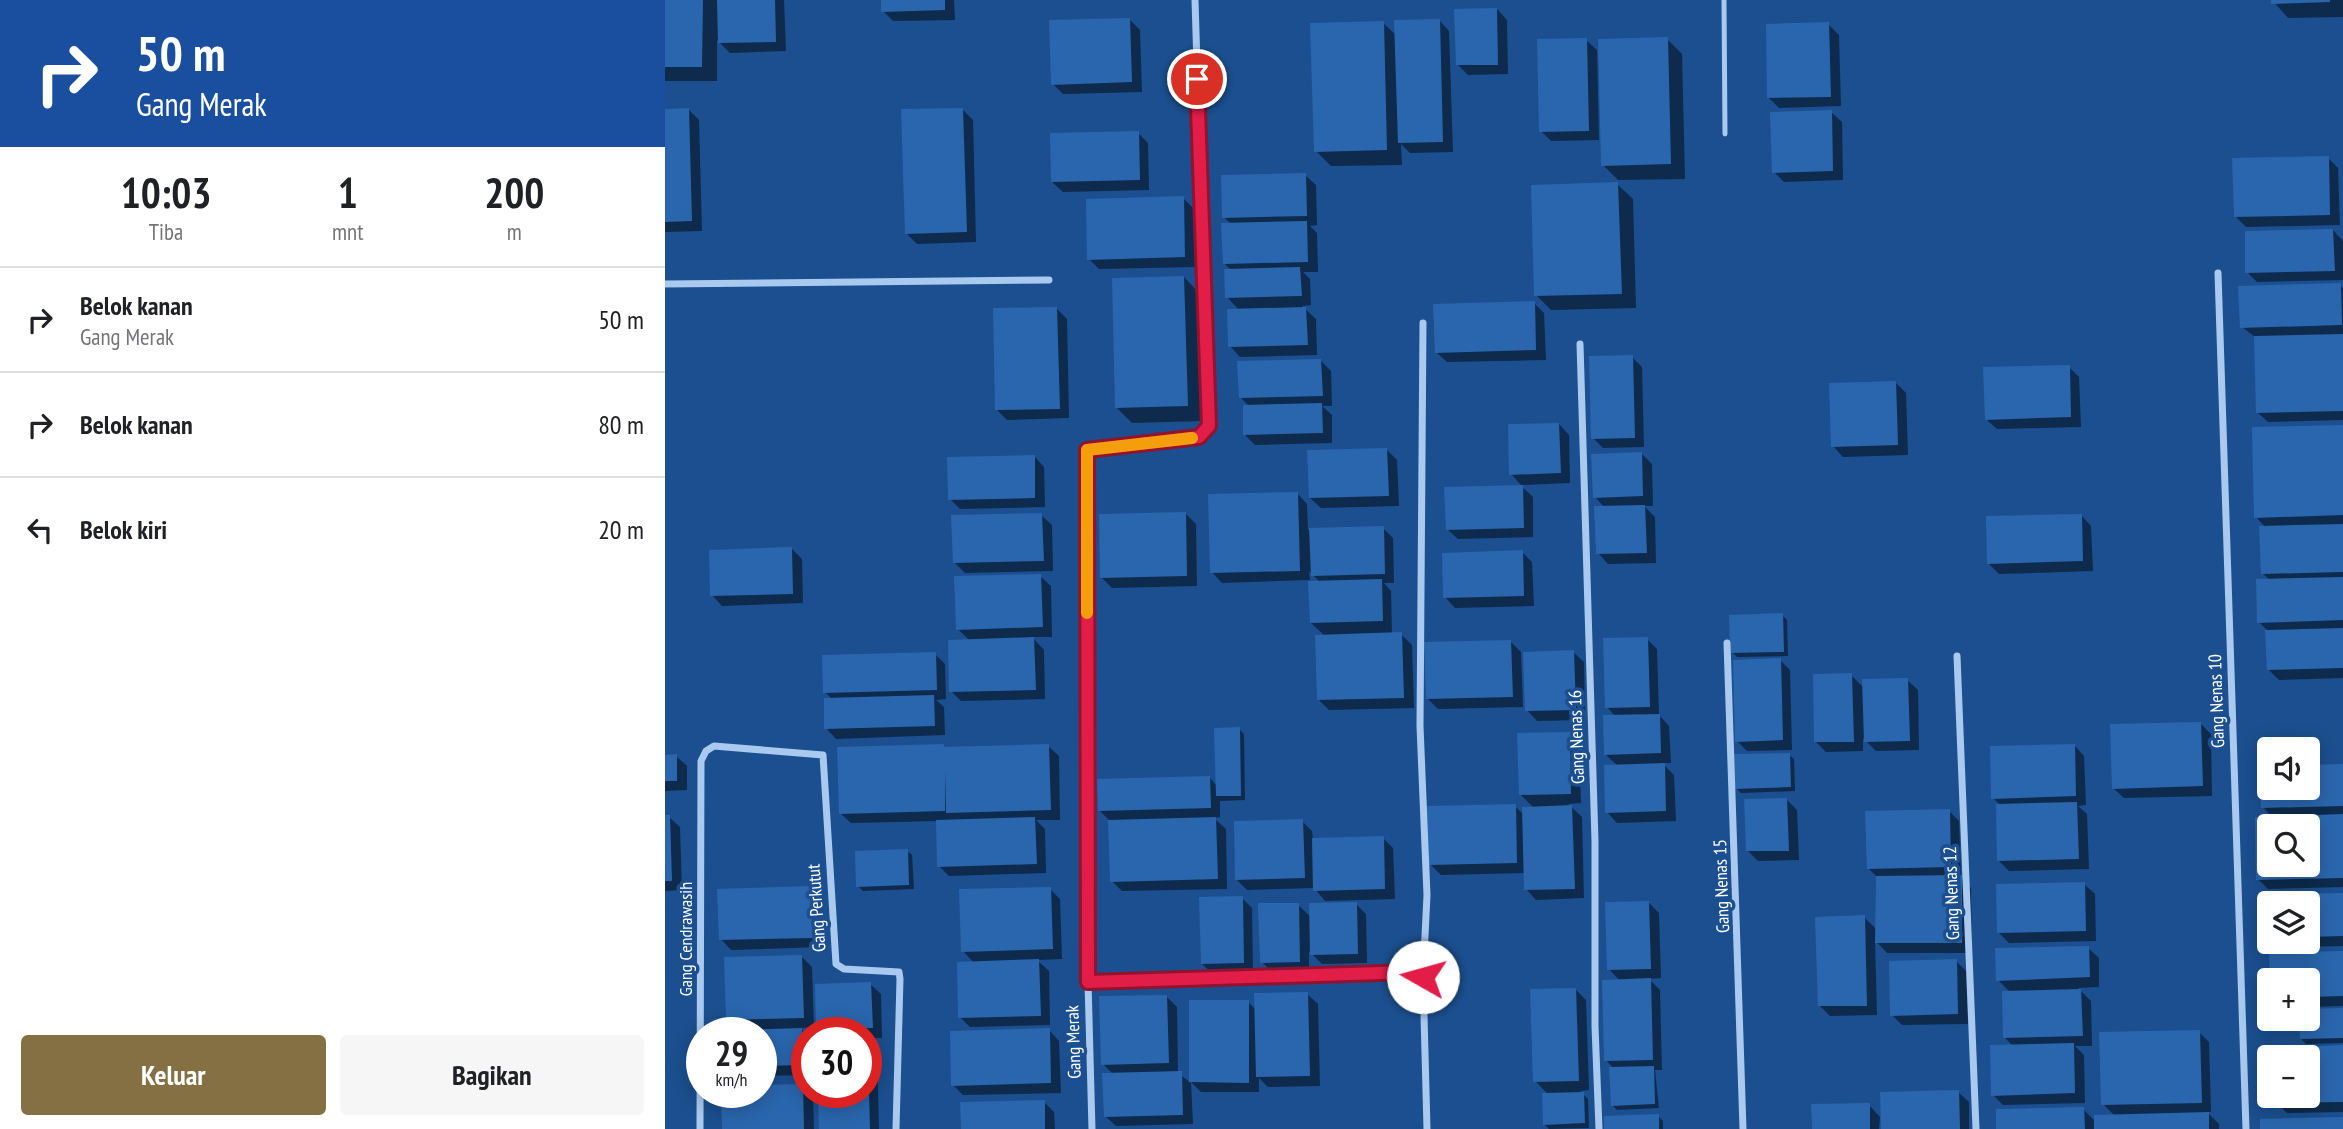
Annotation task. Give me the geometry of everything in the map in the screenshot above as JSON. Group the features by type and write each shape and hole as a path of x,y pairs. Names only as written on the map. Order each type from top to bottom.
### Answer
{"street":[{"name":"Gang Merak","path":"1092,1129 1088,982 1087,450 1199,437 1209,426 1195,0"},
{"name":"Gang Nenas 10","path":"2218,273 2246,1129"},
{"path":"665,284 1049,279"},
{"path":"1423,323 1420,726 1427,895 1423,977 1427,1129"},
{"name":"Gang Nenas 16","path":"1580,345 1595,841 1595,1026 1599,1129"},
{"name":"Gang Nenas 15","path":"1727,642 1742,1129"},
{"name":"Gang Nenas 12","path":"1957,656 1976,1129"},
{"name":"Gang Perkutut","path":"706,751 714,746 823,755 836,964 844,968 899,972 896,1129"},
{"name":"Gang Cendrawasih","path":"700,1129 701,761 706,751"},
{"path":"1088,982 1413,972 1423,977"}],"lane":[{"path":"1724,0 1725,134"}],"building":[{"path":"665,0 703,0 702,67 665,67"},
{"path":"717,0 775,0 776,42 718,43"},
{"path":"881,0 945,0 945,10 881,12"},
{"path":"2271,0 2330,0 2330,2 2271,4"},
{"path":"1497,8 1498,65 1456,65 1454,9"},
{"path":"1130,18 1132,82 1051,85 1049,20"},
{"path":"1440,19 1443,142 1398,143 1394,20"},
{"path":"1384,21 1387,150 1314,152 1310,23"},
{"path":"1829,22 1831,97 1767,98 1766,24"},
{"path":"1668,37 1671,164 1601,166 1598,39"},
{"path":"1587,38 1589,131 1539,132 1537,39"},
{"path":"689,108 692,221 665,222 665,109"},
{"path":"963,108 967,232 905,234 901,109"},
{"path":"1832,110 1833,171 1772,173 1770,112"},
{"path":"1139,131 1140,180 1051,182 1050,133"},
{"path":"2329,156 2330,215 2234,217 2232,158"},
{"path":"1306,173 1307,216 1222,218 1221,175"},
{"path":"1618,182 1622,294 1534,296 1531,185"},
{"path":"1184,196 1185,257 1087,260 1086,199"},
{"path":"1307,221 1308,262 1223,264 1221,223"},
{"path":"2333,229 2335,271 2245,273 2245,231"},
{"path":"1300,267 1302,296 1225,298 1224,269"},
{"path":"1184,276 1188,406 1115,408 1112,278"},
{"path":"2341,283 2342,325 2240,328 2238,286"},
{"path":"1535,301 1536,350 1435,353 1433,304"},
{"path":"1057,307 1060,409 995,410 993,308"},
{"path":"1306,307 1308,345 1228,347 1227,309"},
{"path":"2343,334 2343,411 2256,413 2254,336"},
{"path":"1633,355 1635,438 1591,439 1589,356"},
{"path":"1321,359 1323,396 1239,398 1237,361"},
{"path":"2070,365 2071,417 1985,420 1983,367"},
{"path":"1896,381 1898,445 1831,447 1829,383"},
{"path":"1322,403 1323,433 1243,435 1243,405"},
{"path":"1559,423 1561,473 1509,475 1508,424"},
{"path":"2343,425 2343,515 2254,518 2252,427"},
{"path":"1387,448 1389,496 1309,498 1307,450"},
{"path":"1642,452 1643,496 1593,498 1591,454"},
{"path":"1035,455 1035,498 948,500 947,457"},
{"path":"1523,485 1524,528 1446,530 1444,487"},
{"path":"1298,492 1300,571 1210,573 1208,494"},
{"path":"1645,505 1647,553 1596,554 1594,506"},
{"path":"1186,512 1187,576 1100,578 1099,514"},
{"path":"1042,513 1044,561 953,563 951,515"},
{"path":"2082,514 2083,561 1987,564 1986,516"},
{"path":"2343,524 2343,572 2261,574 2259,526"},
{"path":"1384,526 1385,574 1311,576 1309,528"},
{"path":"792,547 793,594 710,596 709,550"},
{"path":"1523,550 1524,596 1443,598 1442,553"},
{"path":"1041,574 1043,627 956,630 954,576"},
{"path":"2343,577 2343,620 2257,623 2256,579"},
{"path":"1382,579 1383,621 1310,623 1308,581"},
{"path":"1783,613 1784,652 1730,653 1729,615"},
{"path":"2343,628 2343,668 2267,670 2265,630"},
{"path":"1402,632 1404,698 1317,700 1315,635"},
{"path":"1034,637 1036,690 949,692 948,640"},
{"path":"1648,637 1650,707 1605,708 1603,638"},
{"path":"1511,640 1513,697 1426,699 1424,642"},
{"path":"1574,650 1576,710 1525,711 1523,652"},
{"path":"936,652 937,690 823,693 822,655"},
{"path":"1781,658 1783,740 1735,742 1733,660"},
{"path":"1852,673 1854,742 1814,742 1813,674"},
{"path":"1908,678 1910,741 1864,742 1862,679"},
{"path":"934,695 935,726 824,729 824,698"},
{"path":"1660,714 1661,753 1604,755 1603,715"},
{"path":"2201,722 2203,786 2112,789 2110,724"},
{"path":"1240,727 1241,796 1216,796 1214,728"},
{"path":"1570,732 1571,794 1519,795 1517,733"},
{"path":"944,744 944,747 1049,744 1051,810 946,813 945,770 945,811 839,814 837,747"},
{"path":"2075,744 2076,796 1991,799 1990,746"},
{"path":"1790,753 1791,787 1734,789 1734,754"},
{"path":"677,754 677,781 665,781 665,755"},
{"path":"1665,763 1666,811 1605,813 1604,765"},
{"path":"2343,764 2343,806 2261,808 2261,800 2320,800 2320,765"},
{"path":"1210,776 1211,808 1098,811 1097,779"},
{"path":"1787,798 1789,851 1746,851 1744,799"},
{"path":"2077,802 2079,859 1997,861 1996,804"},
{"path":"1516,804 1517,863 1429,865 1427,806"},
{"path":"1572,805 1575,889 1524,890 1522,807"},
{"path":"1950,809 1951,867 1867,869 1865,811"},
{"path":"2343,814 2343,878 2256,880 2255,817 2257,877 2320,877 2320,815"},
{"path":"665,815 670,815 672,881 665,881"},
{"path":"1035,817 1037,864 937,867 936,820"},
{"path":"1216,817 1218,879 1110,882 1108,820"},
{"path":"1303,819 1305,878 1235,880 1234,821"},
{"path":"1384,836 1385,889 1313,891 1312,838"},
{"path":"908,849 909,885 856,887 855,851"},
{"path":"1962,875 1962,943 1875,943 1876,876"},
{"path":"2085,882 2086,931 1997,933 1996,884"},
{"path":"812,886 813,938 719,940 717,889"},
{"path":"1051,887 1053,949 961,952 959,889"},
{"path":"2320,893 2343,893 2343,936 2320,937"},
{"path":"1243,896 1244,963 1201,964 1199,897"},
{"path":"1649,901 1651,969 1607,970 1605,902"},
{"path":"1357,902 1358,954 1310,955 1309,903"},
{"path":"1258,903 1299,903 1300,962 1260,963"},
{"path":"1865,915 1867,1006 1818,1006 1815,917"},
{"path":"2089,946 2090,977 1996,981 1995,948"},
{"path":"2343,951 2343,996 2320,997 2320,968 2270,968 2269,954 2320,954 2320,952"},
{"path":"802,955 804,1017 726,1017 724,957"},
{"path":"1039,959 1041,1016 958,1018 957,962"},
{"path":"1957,959 1958,1014 1890,1016 1889,961"},
{"path":"1651,978 1653,1060 1604,1061 1602,980"},
{"path":"871,982 873,1017 816,1017 815,984"},
{"path":"1576,988 1579,1081 1533,1082 1530,989"},
{"path":"2081,989 2083,1036 2003,1038 2002,991"},
{"path":"1308,992 1310,1076 1256,1077 1254,993"},
{"path":"1167,995 1169,1063 1101,1065 1099,996"},
{"path":"1189,1000 1249,1000 1249,1083 1189,1082"},
{"path":"2343,1008 2343,1038 2300,1039 2300,1031 2320,1031 2320,1009"},
{"path":"791,1028 791,1065 777,1066 777,1029"},
{"path":"1050,1028 1051,1083 951,1086 950,1031"},
{"path":"2200,1030 2202,1103 2101,1105 2099,1032"},
{"path":"2074,1043 2075,1093 1991,1096 1990,1045"},
{"path":"2343,1045 2343,1102 2320,1102 2320,1046"},
{"path":"1654,1066 1655,1104 1611,1106 1609,1067"},
{"path":"1182,1071 1183,1115 1104,1117 1102,1073"},
{"path":"791,1084 791,1108 804,1108 804,1129 722,1129 721,1108 777,1108 777,1085"},
{"path":"1959,1090 1960,1129 1881,1129 1880,1092"},
{"path":"1584,1092 1585,1123 1543,1125 1542,1093"},
{"path":"1045,1100 1045,1129 961,1129 960,1102"},
{"path":"1870,1103 1870,1129 1812,1129 1811,1104"},
{"path":"2084,1107 2085,1129 1996,1129 1996,1109"},
{"path":"818,1108 869,1108 870,1129 819,1129"},
{"path":"2209,1112 2209,1129 2094,1129 2094,1115"},
{"path":"1659,1114 1659,1129 1604,1129 1604,1116"},
{"path":"2343,1117 2343,1129 2260,1129 2260,1119"}],"slow traffic":[{"path":"1087,613 1087,450 1111,445 1192,438"}],"route":[{"path":"1197,79 1209,426 1199,437 1111,445 1087,450 1088,982 1413,972 1423,977"}]}
